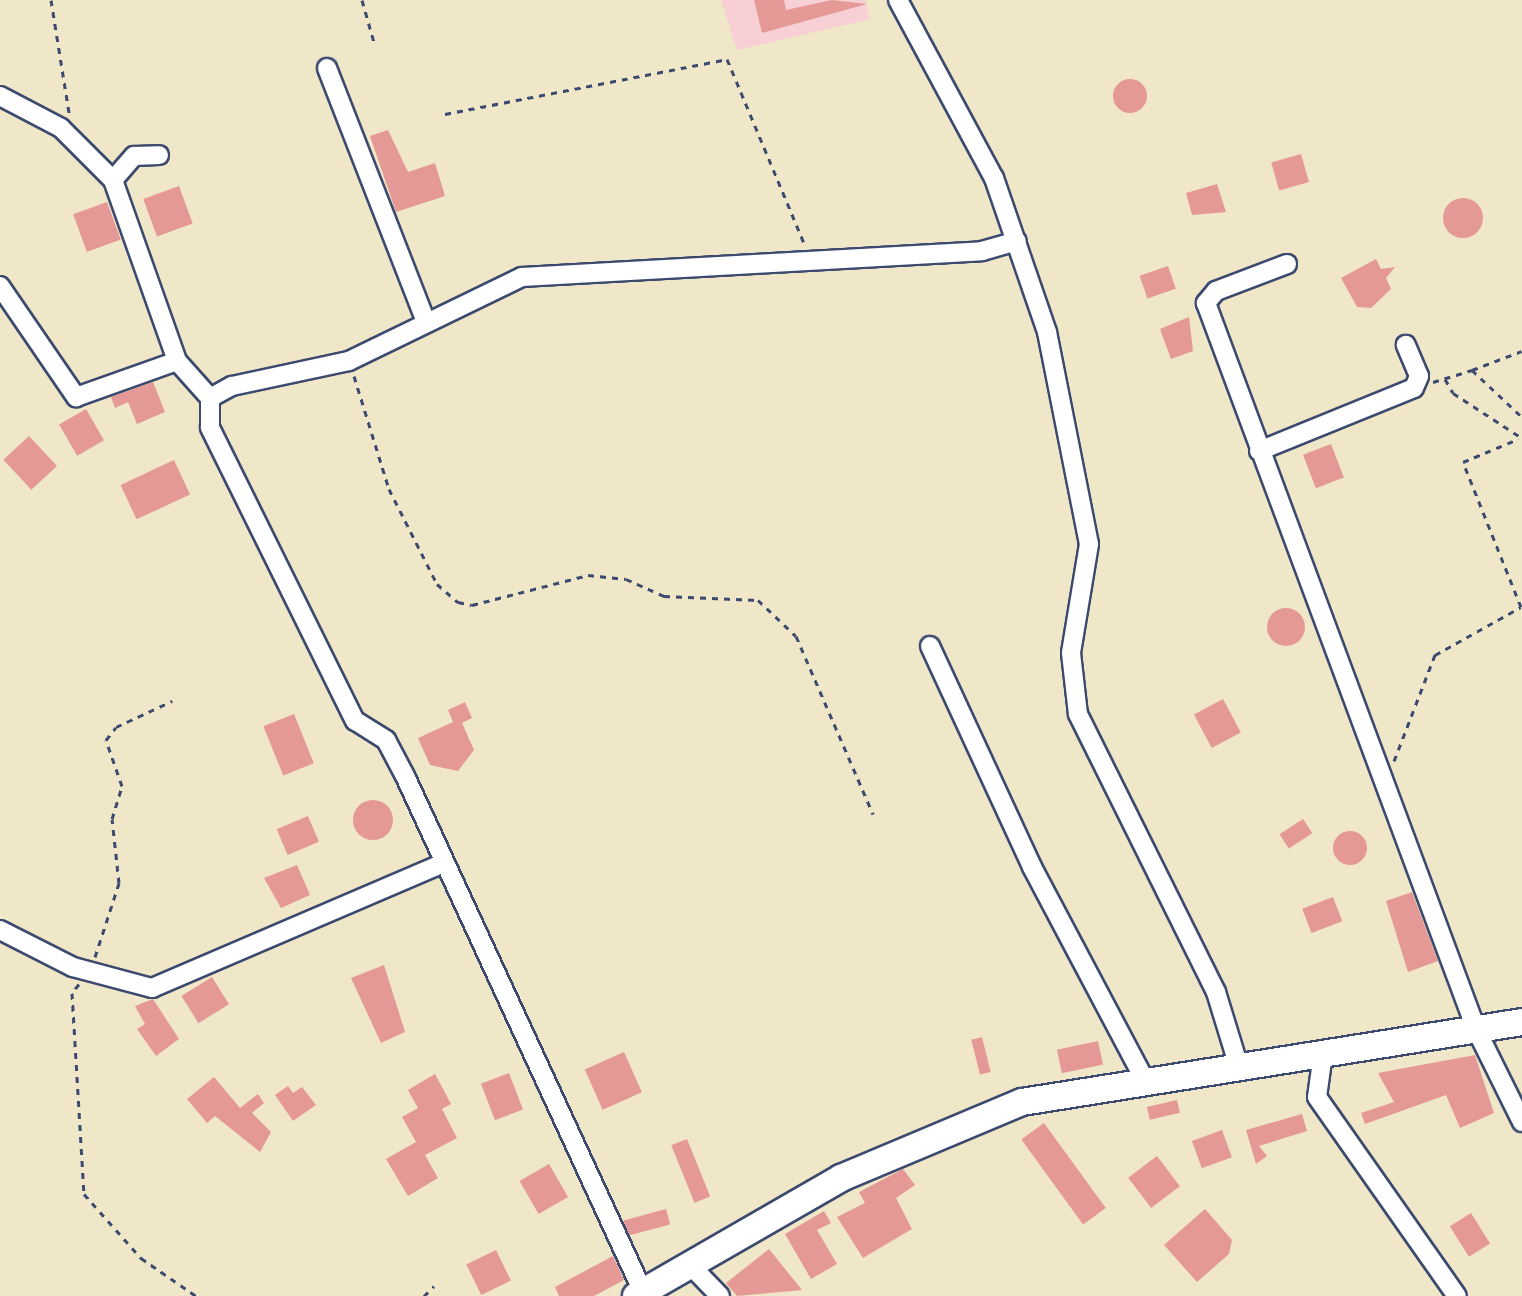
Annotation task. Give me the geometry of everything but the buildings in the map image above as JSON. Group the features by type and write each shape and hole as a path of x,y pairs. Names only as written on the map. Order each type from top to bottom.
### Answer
{"highway":[{"path":"640,1294 940,1132 1022,1102 1522,1022"}],"street":[{"path":"898,0 961,105 1017,241 1047,332 1086,510 1089,544 1071,653 1078,714 1216,992 1239,1067"},
{"path":"327,68 425,320"},
{"path":"0,96 78,146 113,180 177,361 210,398 210,427 355,721 386,740 640,1294"},
{"path":"113,180 134,156 159,155"},
{"path":"210,398 232,386 349,361 425,320 540,274 982,251 1017,241"},
{"path":"1287,264 1216,291 1206,303 1476,1029 1522,1122"},
{"path":"0,286 76,397 177,361"},
{"path":"1259,451 1414,388 1419,376 1406,345"},
{"path":"930,646 1032,867 1146,1082"},
{"path":"0,930 88,971 162,986 444,863"},
{"path":"1323,1054 1317,1097 1457,1296"},
{"path":"690,1265 720,1296"}],"path":[{"path":"51,0 78,146"},
{"path":"362,0 374,42"},
{"path":"445,114 727,59 810,258"},
{"path":"1520,439 1453,393 1445,379 1522,351"},
{"path":"349,361 389,489 437,584 472,605 588,575 626,579 664,596 758,600 796,636 873,814"},
{"path":"1472,370 1522,417"},
{"path":"1386,787 1435,655 1521,607 1463,462 1520,439"},
{"path":"172,701 116,727 106,740 122,786 112,819 119,883 88,971 72,993 84,1194 141,1258 196,1296"},
{"path":"424,1296 434,1286"}],"shaded area":[{"path":"721,0 865,0 870,19 737,50"}]}
